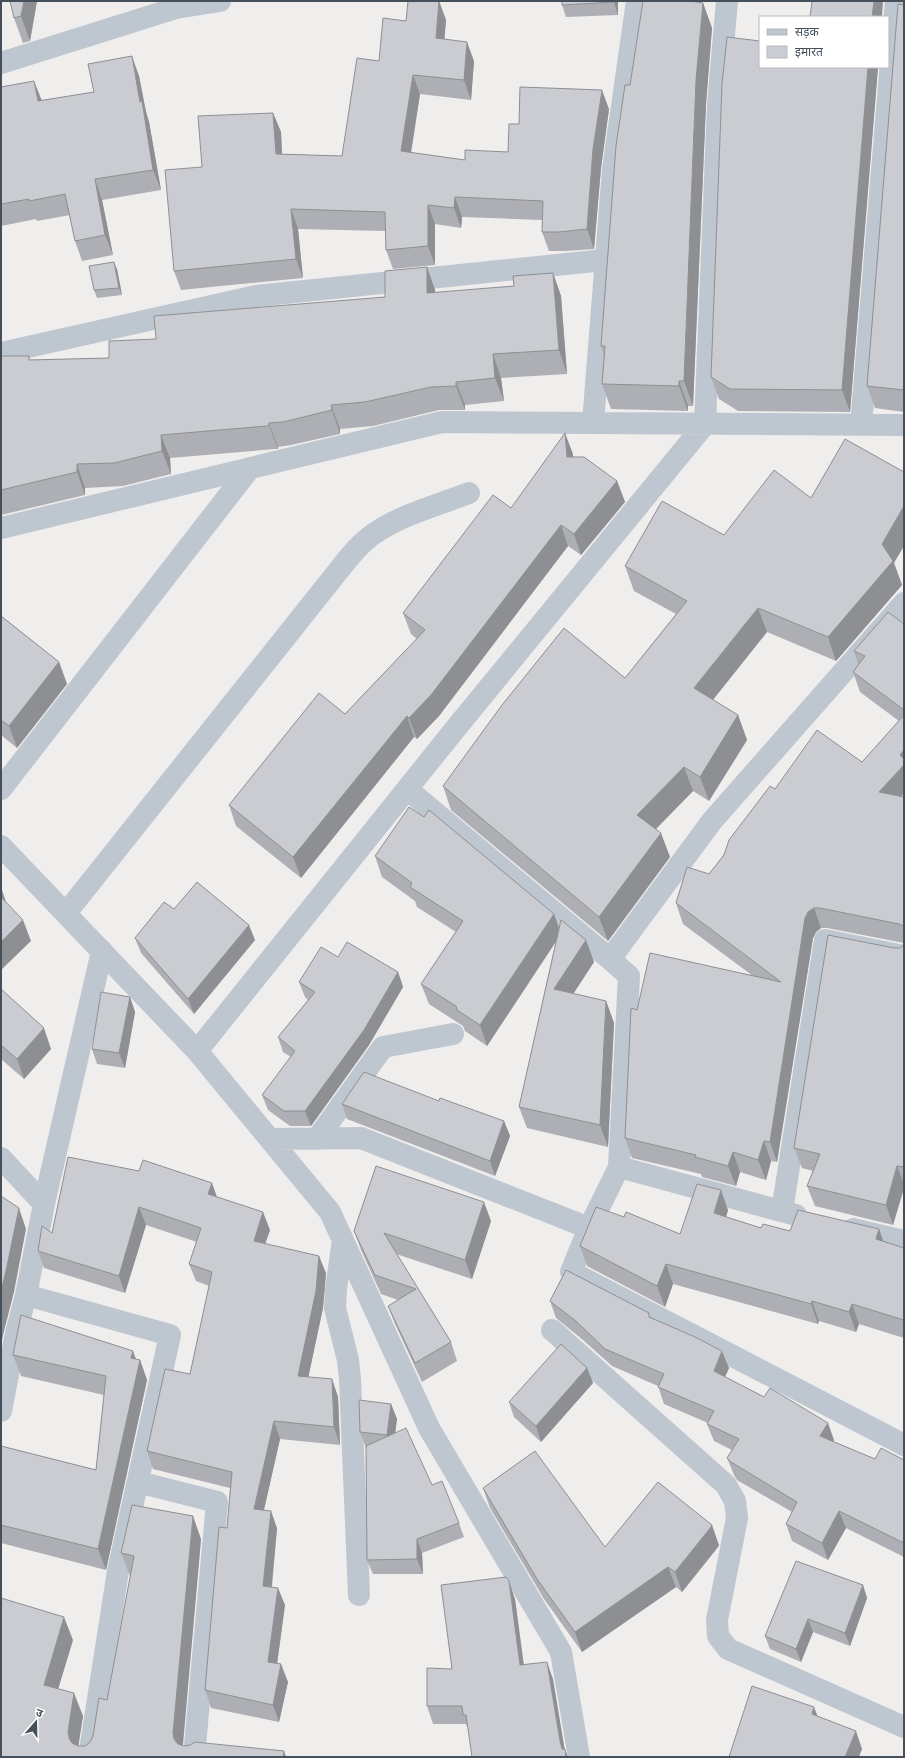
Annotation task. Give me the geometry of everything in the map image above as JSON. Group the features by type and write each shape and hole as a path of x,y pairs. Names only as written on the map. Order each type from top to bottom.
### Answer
{"street":[{"path":"1,63 176,8 220,1"},
{"path":"593,423 613,169 637,1"},
{"path":"198,1051 407,789 705,424 718,105 727,1"},
{"path":"861,425 896,1"},
{"path":"1,353 256,296 605,260"},
{"path":"1,528 442,422 904,425"},
{"path":"1,789 250,468"},
{"path":"66,913 331,580 356,551 374,533 395,521 469,493"},
{"path":"610,960 712,821 904,603"},
{"path":"407,789 629,976 619,1167 589,1228 571,1272 904,1445"},
{"path":"1,846 198,1051 330,1212 429,1428 561,1652 579,1757"},
{"path":"782,1211 826,940 904,956"},
{"path":"1,1408 44,1204 102,951"},
{"path":"318,1139 383,1047 453,1034"},
{"path":"270,1139 361,1138 589,1228"},
{"path":"1,1158 44,1204"},
{"path":"619,1167 812,1219"},
{"path":"835,1224 904,1241"},
{"path":"343,1240 336,1289 335,1308 348,1360 350,1380 359,1595"},
{"path":"26,1295 170,1335 118,1571 89,1757"},
{"path":"552,1330 726,1484 735,1501 737,1518 717,1620 718,1636 728,1649 904,1727"},
{"path":"138,1482 217,1502 194,1757"}],"building":[{"path":"10,1 24,1 21,16 14,18"},
{"path":"408,1 439,1 436,38 467,42 464,80 413,75 401,151 465,160 465,150 508,152 509,124 519,124 520,87 602,90 593,149 587,229 542,232 543,201 455,197 454,208 428,205 428,246 386,250 385,212 291,209 296,259 174,271 165,170 202,167 198,116 273,113 276,154 342,156 357,58 379,61 383,18 406,21"},
{"path":"562,1 614,1 614,2 562,5"},
{"path":"643,1 690,1 703,3 696,80 684,381 679,381 679,386 602,384 605,346 601,346 616,146 625,85 630,85"},
{"path":"812,1 874,1 872,16 810,16"},
{"path":"898,4 904,5 904,390 867,386"},
{"path":"727,37 759,41 759,68 868,68 842,390 730,389 711,377 722,84"},
{"path":"132,56 140,102 142,101 153,170 95,179 105,235 75,241 65,194 29,201 29,199 1,204 1,87 34,81 38,101 94,92 88,64"},
{"path":"114,262 119,288 94,290 89,266"},
{"path":"427,267 427,293 514,286 513,276 553,273 559,350 493,354 495,378 456,382 456,386 431,387 365,402 331,405 332,410 283,422 269,423 267,426 161,435 162,451 114,463 77,464 77,472 1,490 1,356 29,356 29,360 109,358 109,341 156,339 154,316 385,297 385,271"},
{"path":"565,433 567,457 584,457 617,481 574,534 561,525 431,695 409,718 407,716 293,857 229,805 319,693 345,714 425,630 403,613 493,495 511,508"},
{"path":"845,439 904,472 904,506 882,544 893,561 828,637 758,608 694,688 738,715 700,777 684,767 637,815 661,833 599,917 443,786 502,705 564,628 625,678 687,601 625,566 662,501 724,535 774,470 811,498"},
{"path":"888,612 904,624 904,710 853,672 865,656 854,651"},
{"path":"1,616 59,662 9,726 1,720"},
{"path":"904,715 904,750 900,755 904,759 904,765 879,792 904,797 904,926 820,908 814,908 808,912 805,918 770,1142 764,1141 758,1160 733,1152 728,1166 695,1157 696,1155 625,1138 631,1008 637,1010 650,953 781,982 676,903 687,867 709,874 724,855 729,840 770,786 775,789 817,730 862,762"},
{"path":"409,807 424,817 429,810 554,914 480,1025 457,1010 456,1006 421,984 463,921 410,887 412,883 375,856"},
{"path":"197,882 249,925 188,999 135,938 164,902 174,909"},
{"path":"1,897 23,920 1,942"},
{"path":"561,920 586,940 554,989 606,1001 600,1125 519,1107"},
{"path":"828,935 894,948 900,948 904,945 904,1167 897,1166 886,1205 807,1186 820,1154 794,1148"},
{"path":"347,942 398,972 364,1030 305,1111 284,1111 262,1095 295,1051 278,1037 315,992 299,982 321,947 338,957"},
{"path":"1,989 44,1028 17,1059 1,1045"},
{"path":"101,992 130,997 119,1053 92,1049"},
{"path":"364,1072 439,1101 440,1098 504,1121 490,1161 342,1104"},
{"path":"68,1157 139,1171 143,1160 212,1183 208,1194 263,1212 254,1241 319,1256 316,1291 298,1376 332,1379 334,1427 274,1421 254,1509 271,1511 263,1586 278,1588 268,1662 281,1664 273,1705 205,1690 219,1527 227,1528 232,1472 147,1451 165,1369 190,1374 212,1272 189,1264 201,1228 139,1207 119,1276 38,1251 42,1226 52,1233"},
{"path":"376,1166 484,1202 465,1260 384,1233 451,1342 415,1363 388,1306 416,1289 375,1275 354,1231"},
{"path":"697,1184 721,1190 714,1213 761,1228 763,1224 790,1231 798,1210 879,1229 876,1239 904,1248 904,1320 852,1304 849,1312 812,1301 811,1304 666,1264 657,1286 580,1246 596,1207 624,1217 626,1212 680,1234"},
{"path":"1,1196 19,1208 1,1291"},
{"path":"566,1270 649,1313 649,1317 695,1337 722,1351 714,1371 764,1397 770,1388 828,1423 820,1436 875,1459 881,1448 904,1460 904,1543 839,1511 822,1543 786,1524 797,1502 731,1462 727,1458 739,1439 707,1424 714,1411 658,1387 664,1374 605,1349 577,1322 550,1301"},
{"path":"21,1315 133,1351 131,1358 140,1360 98,1549 1,1525 1,1446 96,1470 106,1376 13,1355"},
{"path":"561,1344 587,1368 536,1426 509,1402"},
{"path":"359,1400 391,1404 387,1435 360,1432"},
{"path":"406,1428 432,1485 442,1481 459,1523 417,1539 417,1559 367,1560 366,1446"},
{"path":"535,1451 605,1547 658,1482 712,1525 675,1572 668,1567 575,1632 537,1579 483,1488"},
{"path":"132,1505 193,1516 173,1733 174,1739 178,1744 184,1746 195,1742 284,1751 283,1757 1,1757 1,1598 64,1617 44,1685 74,1693 68,1732 69,1738 72,1743 78,1746 85,1746 90,1742 93,1736 99,1698 107,1700 134,1556 121,1553"},
{"path":"796,1561 863,1585 845,1633 808,1619 796,1649 765,1636"},
{"path":"506,1577 509,1581 520,1665 547,1662 560,1741 562,1749 565,1749 566,1757 472,1757 466,1715 463,1715 462,1706 427,1706 427,1668 452,1669 441,1585"},
{"path":"752,1686 814,1707 812,1714 856,1731 845,1757 729,1757"}]}
